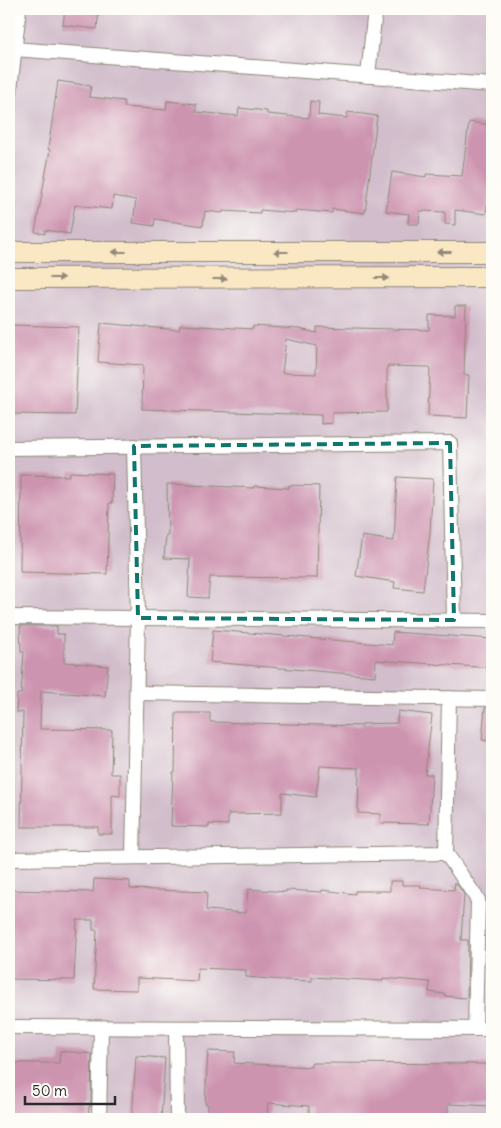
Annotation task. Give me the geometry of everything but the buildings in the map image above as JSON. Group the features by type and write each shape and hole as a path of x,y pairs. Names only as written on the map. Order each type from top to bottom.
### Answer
{"street":[{"path":"9,99 14,49 13,31 20,9"},
{"path":"368,76 375,9"},
{"path":"14,49 492,85"},
{"path":"9,252 492,252"},
{"path":"9,278 492,277"},
{"path":"9,448 450,443 454,620"},
{"path":"133,857 138,618 134,446"},
{"path":"9,617 492,620"},
{"path":"137,693 492,699"},
{"path":"450,698 446,853 478,900 475,1029"},
{"path":"9,859 446,853"},
{"path":"9,1027 492,1029"},
{"path":"99,1119 101,1028"},
{"path":"176,1028 177,1119"}],"highlighted area":[{"path":"450,443 454,620 138,618 134,446"}],"shaded area":[{"path":"9,9 492,9 492,1119 9,1119"}]}
